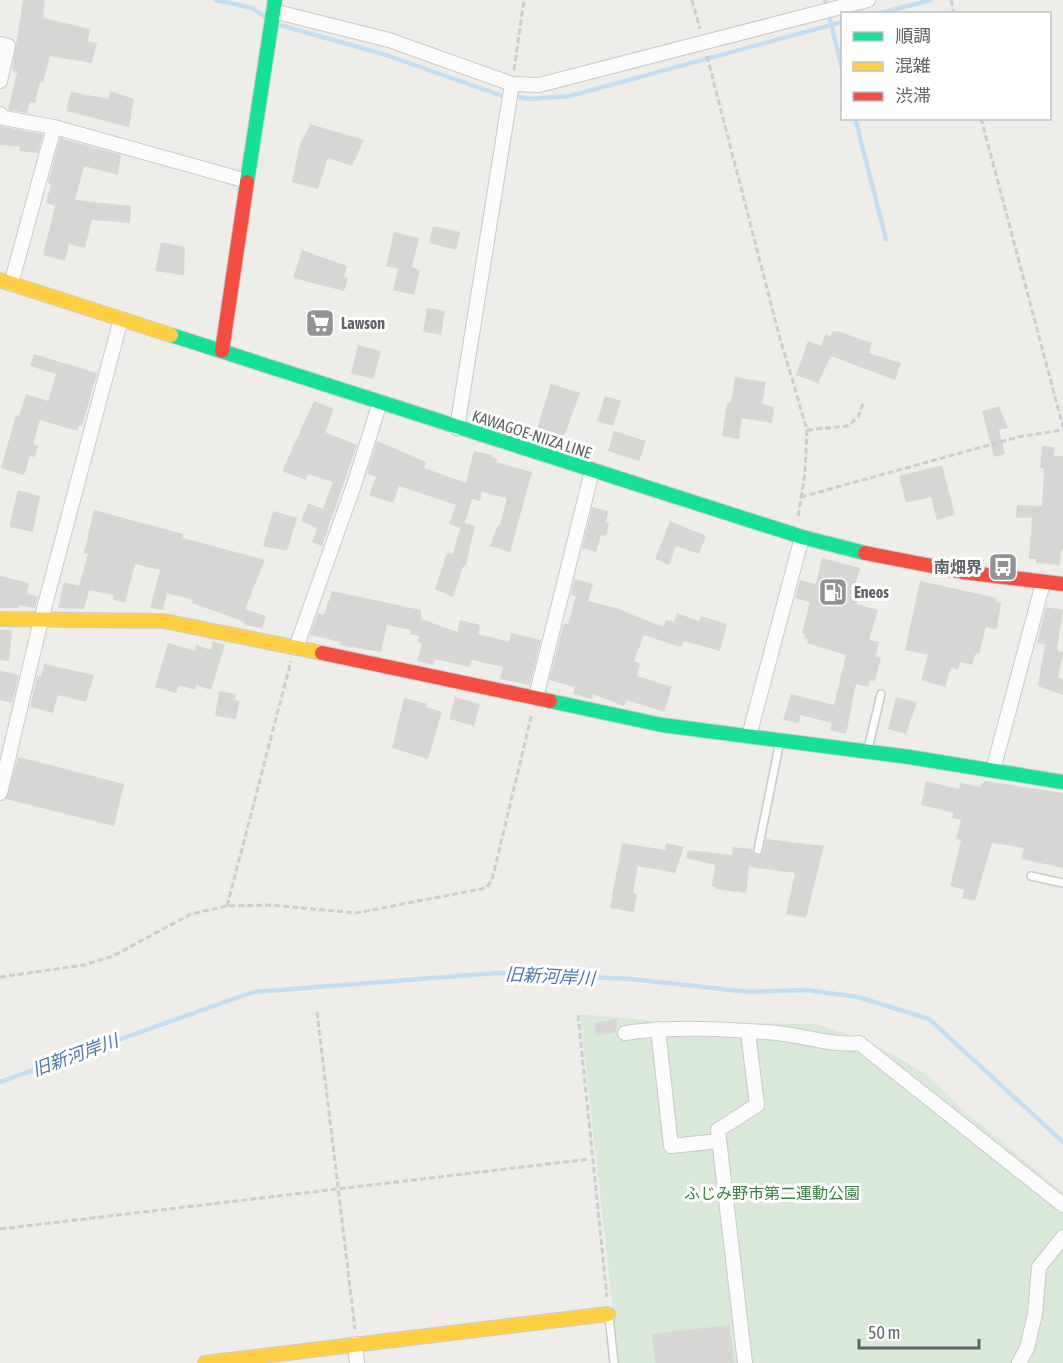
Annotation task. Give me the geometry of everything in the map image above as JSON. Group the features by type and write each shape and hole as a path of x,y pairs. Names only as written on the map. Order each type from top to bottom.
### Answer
{"street":[{"path":"222,351 274,5 389,40 512,84 550,83 868,0"},
{"path":"0,44 8,46 0,81"},
{"path":"458,428 512,84"},
{"path":"0,114 4,118 54,127 247,181"},
{"path":"6,282 54,127"},
{"name":"KAWAGOE-NIIZA LINE","path":"6,282 798,536 890,561 985,577 1063,584"},
{"path":"0,793 41,620 121,320"},
{"path":"296,648 355,482 380,402"},
{"path":"536,697 592,471"},
{"path":"748,736 798,536"},
{"path":"993,770 1043,583"},
{"path":"0,620 164,621 662,725 867,752 1063,782"},
{"path":"658,1029 671,1146 719,1141"},
{"path":"625,1033 658,1029 778,1033 843,1045 859,1043 1063,1205"},
{"path":"745,1363 718,1130 757,1105 748,1032"},
{"path":"1019,1363 1027,1348 1035,1314 1039,1267 1063,1238"},
{"path":"205,1363 608,1314"},
{"path":"355,1344 357,1363"}],"lane":[{"path":"867,752 881,694"},
{"path":"758,850 780,740"},
{"path":"1031,876 1063,883"},
{"path":"608,1314 614,1363"}],"path":[{"path":"512,84 524,0"},
{"path":"692,0 779,335 807,430 798,536"},
{"path":"801,496 1018,437 1063,429 982,120"},
{"path":"807,430 848,426 858,417 864,401"},
{"path":"227,906 282,687 296,648"},
{"path":"0,976 84,965 113,956 191,914 227,906 271,905 356,913 486,888 492,880 536,697"},
{"path":"316,1012 355,1344"},
{"path":"578,1015 590,1159 608,1314"},
{"path":"0,1229 590,1159"}],"green space":[{"name":"ふじみ野市第二運動公園","path":"580,1014 665,1022 816,1024 870,1042 923,1072 965,1112 1063,1192 1063,1363 619,1363"}],"building":[{"path":"23,0 45,0 43,18 90,29 88,41 97,43 92,63 50,56 35,103 30,102 27,113 8,110 17,72 12,71"},
{"path":"110,91 134,99 129,127 66,111 71,92 109,99"},
{"path":"310,124 364,140 352,166 328,158 318,189 292,182 299,147"},
{"path":"0,126 43,134 38,153 19,151 20,147 0,145"},
{"path":"60,138 121,155 118,175 84,166 75,200 131,206 130,223 92,220 85,248 69,244 65,261 43,255 55,206 46,203 51,184 48,183"},
{"path":"433,226 460,232 456,250 429,243"},
{"path":"394,232 419,238 412,267 420,270 414,295 393,290 398,269 386,266"},
{"path":"161,242 185,247 184,275 155,271"},
{"path":"302,250 347,266 344,277 348,278 344,291 293,278"},
{"path":"427,308 445,311 441,335 423,332"},
{"path":"837,331 872,343 869,353 901,363 895,380 831,356 818,383 796,375 808,341 821,346 825,334 831,336 832,332"},
{"path":"358,345 381,351 373,379 351,373"},
{"path":"34,354 97,373 82,426 79,425 77,431 40,420 33,444 38,446 35,457 30,456 24,475 1,468 16,415 19,416 26,394 48,401 56,374 30,366"},
{"path":"735,377 766,382 762,404 774,407 772,423 742,418 739,439 722,436 727,403 731,403"},
{"path":"551,384 580,393 563,439 537,428"},
{"path":"605,396 621,401 613,426 597,421"},
{"path":"314,401 334,409 325,432 357,445 322,546 312,542 317,528 301,521 308,503 323,509 333,482 308,474 306,480 282,471"},
{"path":"999,406 1008,428 999,430 1005,454 994,457 982,411"},
{"path":"614,431 646,441 639,461 608,451"},
{"path":"377,441 426,462 424,468 466,483 474,451 492,455 491,457 497,459 496,462 532,472 510,552 490,546 498,525 500,525 507,498 482,492 480,501 472,499 465,523 475,526 466,565 463,567 453,597 435,589 447,553 453,554 460,528 449,524 456,505 399,486 393,503 369,495 376,477 367,473"},
{"path":"1042,446 1055,447 1054,456 1063,456 1063,550 1061,550 1060,565 1036,563 1036,559 1029,559 1032,518 1016,518 1017,505 1042,506 1044,469 1040,468"},
{"path":"942,465 955,515 937,520 931,497 906,503 899,476"},
{"path":"18,490 40,496 33,532 9,527"},
{"path":"592,507 608,511 606,523 609,523 606,536 601,535 596,552 582,548"},
{"path":"94,510 183,534 183,538 265,560 245,609 266,616 262,628 244,625 245,622 192,603 193,600 167,593 163,610 150,608 160,570 135,564 125,603 113,599 114,595 89,590 84,609 58,608 64,582 79,586 88,554 84,553"},
{"path":"273,511 297,518 287,551 263,546"},
{"path":"670,521 706,536 699,554 676,546 669,565 655,559"},
{"path":"822,558 860,568 853,593 859,595 857,604 878,610 869,640 879,642 876,657 881,658 875,681 870,680 868,687 856,684 846,734 830,730 832,723 800,715 799,723 783,720 791,694 834,705 846,655 807,643 808,639 804,638 805,634 802,633 810,602 795,598 800,580 816,584"},
{"path":"0,576 29,583 27,594 38,596 35,608 19,605 18,608 0,608"},
{"path":"574,579 593,584 588,601 616,608 663,627 666,620 674,622 677,613 699,621 701,616 727,624 720,651 684,641 680,647 644,635 634,661 640,663 637,676 672,687 664,712 627,700 624,706 593,694 592,699 573,694 575,687 549,680 564,623 568,624 576,596 571,595"},
{"path":"920,581 997,598 996,602 1001,603 997,630 986,627 979,654 976,653 972,665 960,662 958,670 951,668 945,687 921,680 928,655 905,650"},
{"path":"332,591 421,610 421,619 457,632 460,620 480,625 478,634 509,642 511,633 541,640 530,685 500,679 503,667 472,660 470,667 435,659 433,665 417,661 422,644 417,642 419,636 410,634 411,630 387,625 381,652 340,645 341,642 310,635 318,613 324,615"},
{"path":"1046,607 1063,610 1057,650 1063,652 1058,678 1063,679 1063,695 1038,686 1045,644 1037,643"},
{"path":"0,630 12,630 9,661 0,660"},
{"path":"213,641 225,645 211,690 196,685 195,690 179,685 176,693 155,687 168,643 195,651 196,645 211,650"},
{"path":"44,664 94,675 86,702 58,695 53,713 30,707 37,676 41,677"},
{"path":"0,671 19,675 12,703 0,700"},
{"path":"219,691 236,694 235,700 240,701 236,719 215,716"},
{"path":"455,697 480,704 474,726 449,719"},
{"path":"896,697 917,702 906,734 888,729"},
{"path":"404,698 428,704 426,707 442,712 428,759 392,748"},
{"path":"18,757 124,784 114,826 6,799"},
{"path":"926,781 959,789 960,783 979,787 985,781 1063,793 1063,868 1021,859 1024,848 992,843 975,901 962,898 964,890 950,886 961,840 956,839 961,820 952,818 954,813 921,805"},
{"path":"766,839 824,846 806,918 786,914 795,873 749,867 746,893 715,889 716,887 712,886 715,865 686,858 688,850 732,855 733,847 752,849 754,854 759,855 763,852"},
{"path":"622,843 665,850 666,843 684,847 675,873 638,866 633,893 637,894 634,912 610,908"},
{"path":"617,1019 616,1032 596,1036 594,1023"},
{"path":"730,1325 734,1363 655,1363 652,1334"}],"waterway":[{"path":"216,0 252,8 267,18"},
{"path":"825,0 841,64"},
{"path":"885,12 931,0"},
{"path":"276,24 383,54 500,95 532,99 570,96 841,22"},
{"path":"856,120 886,239"},
{"name":"旧新河岸川","path":"0,1082 253,992 497,973 631,979 749,992 806,990 858,997 929,1019 1063,1142"}],"traffic: fast":[{"path":"247,182 275,0"},
{"path":"171,335 802,537 865,553"},
{"path":"550,701 662,725 909,757 1063,782"}],"traffic: slow":[{"path":"0,280 171,335"},
{"path":"0,619 164,621 322,653"},
{"path":"205,1363 608,1314"}],"traffic: jam":[{"path":"222,351 247,182"},
{"path":"865,553 963,572 1063,584"},
{"path":"322,653 550,701"}],"place":[{"name":"Lawson","path":"320,323"},
{"name":"南畑界","path":"1003,567"},
{"name":"Eneos","path":"833,592"}]}
